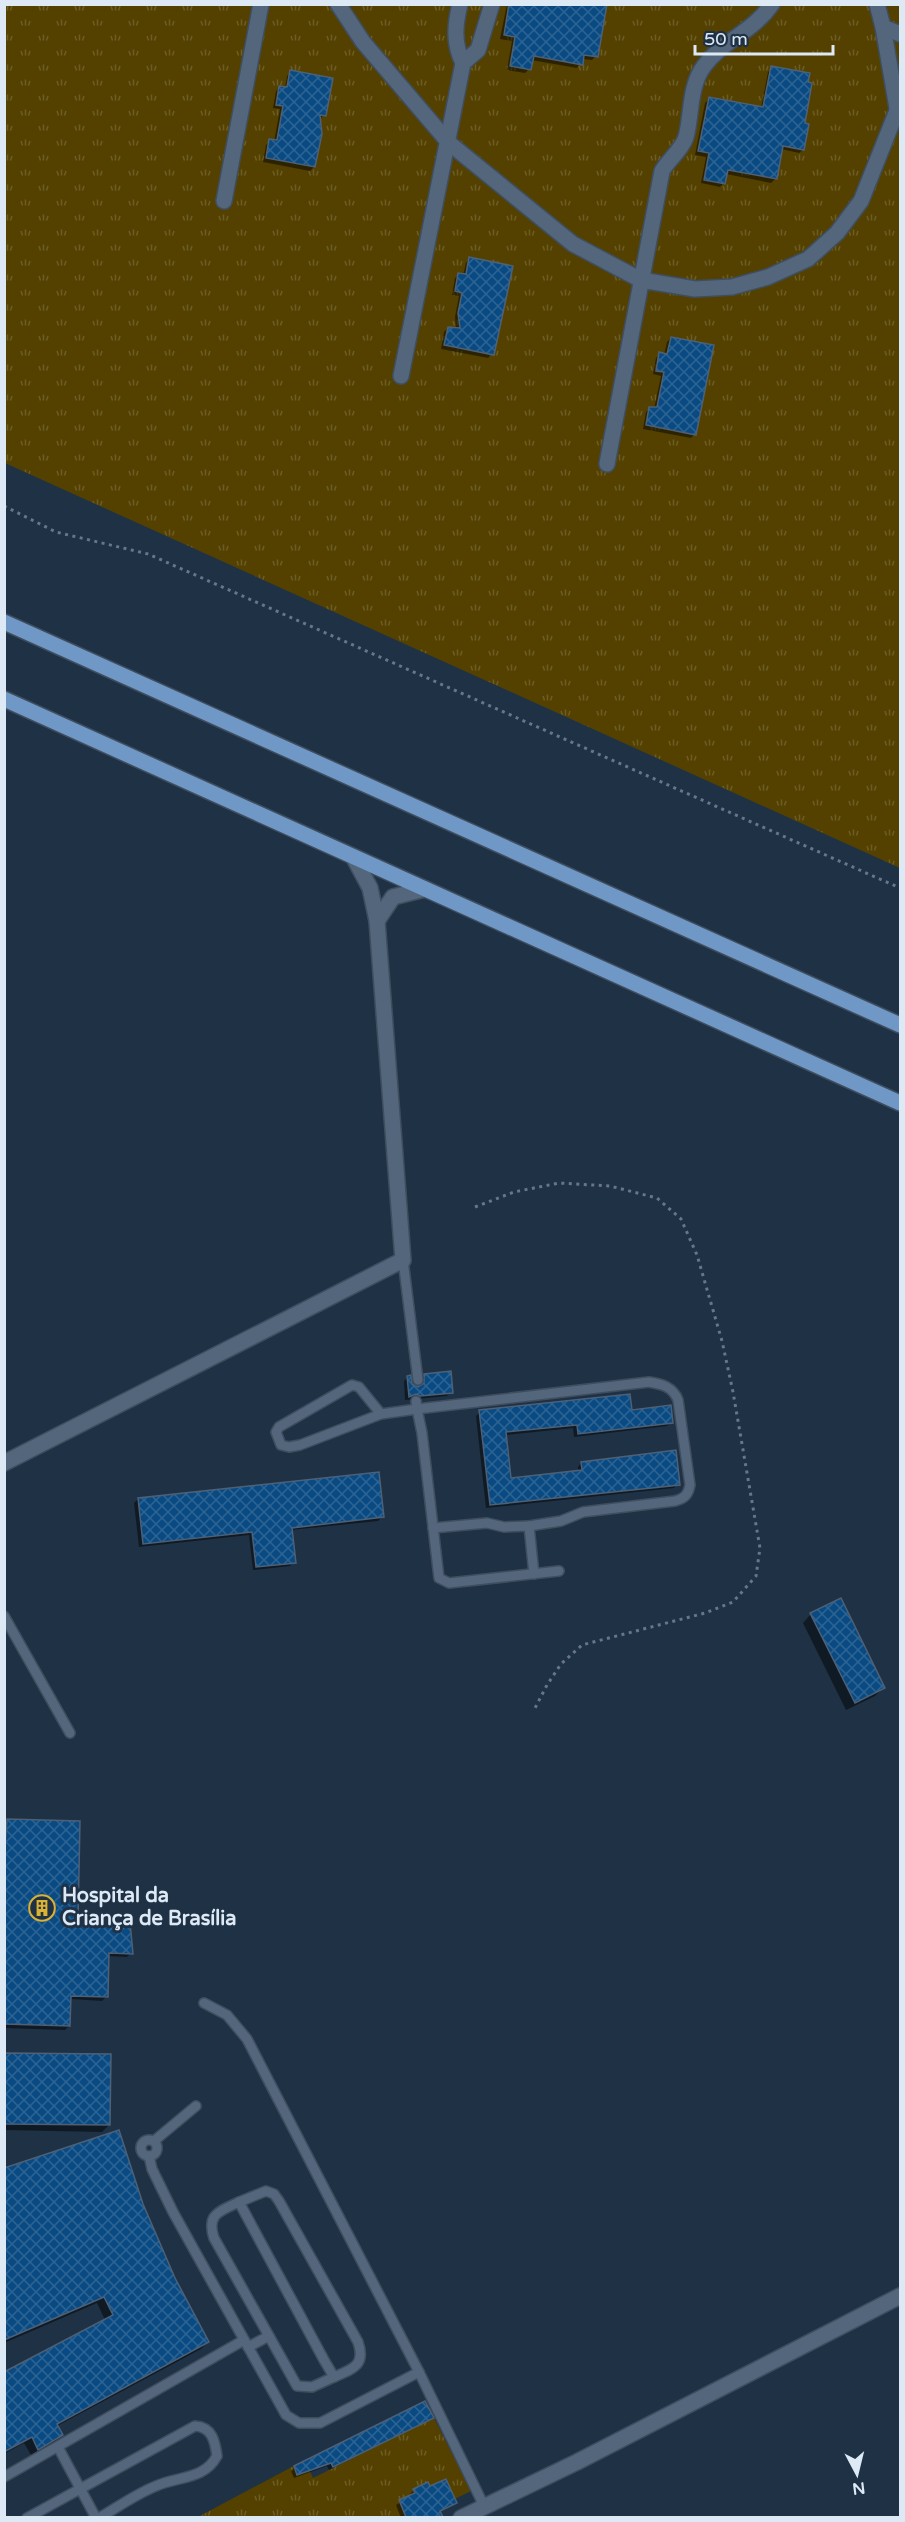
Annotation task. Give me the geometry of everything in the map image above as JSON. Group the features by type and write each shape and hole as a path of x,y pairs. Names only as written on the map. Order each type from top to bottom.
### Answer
{"main road":[{"path":"4,622 900,1025"},
{"path":"4,699 900,1103"}],"street":[{"path":"224,201 261,4"},
{"path":"338,4 363,42 448,143 573,243 641,280 695,289 732,287 768,277 808,259 837,232 861,201 899,105 884,27 877,4"},
{"path":"401,376 463,63 456,48 456,23 460,4"},
{"path":"463,63 478,50 492,4"},
{"path":"607,464 662,171 685,139 693,90 703,66 719,51 761,20 772,4"},
{"path":"884,27 900,34"},
{"path":"4,1463 403,1260 377,921 370,888 354,858"},
{"path":"377,921 393,897 425,889"},
{"path":"461,2517 577,2462 900,2296"}],"lane":[{"path":"403,1260 418,1380"},
{"path":"381,1414 359,1387 352,1385 279,1427 276,1432 281,1445 289,1447 381,1414 417,1405 649,1382 661,1384 676,1393 690,1485 685,1498 583,1512 561,1521 529,1526 504,1527 487,1523 433,1528"},
{"path":"417,1405 437,1567 442,1581 449,1583 559,1572"},
{"path":"529,1526 534,1574"},
{"path":"5,1619 70,1733"},
{"path":"204,2003 227,2015 247,2039 419,2372 484,2506"},
{"path":"196,2106 153,2141 146,2141 141,2147 142,2151 149,2156 152,2169 173,2212 286,2415 299,2423 320,2423 419,2372"},
{"path":"266,2191 274,2194 279,2201 358,2342 362,2352 360,2361 348,2372 312,2387 297,2386 211,2228 212,2219 217,2214 239,2202 266,2191"},
{"path":"239,2202 334,2377"},
{"path":"4,2477 246,2344 269,2336"},
{"path":"29,2517 82,2487 195,2426 203,2427 211,2433 217,2456 211,2466 197,2475 157,2485 98,2517 82,2487 58,2447"}],"path":[{"path":"4,506 56,532 148,554 900,888"},
{"path":"475,1207 514,1192 559,1183 610,1186 657,1198 681,1219 697,1255 722,1341 760,1548 756,1576 733,1602 705,1613 582,1645 561,1664 534,1710"}],"green space":[{"path":"5,5 900,5 900,868 5,463"},
{"path":"434,2418 471,2491 418,2517 196,2518 305,2460 313,2478"}],"building":[{"path":"509,4 607,4 598,57 584,55 583,65 534,56 531,70 510,66 515,37 504,35"},
{"path":"771,66 810,73 808,82 812,83 805,123 809,124 804,150 783,146 777,179 728,170 725,184 704,180 709,153 698,151 709,97 763,107"},
{"path":"290,70 333,78 326,116 320,115 322,134 315,167 266,158 269,139 277,140 283,106 276,105 279,86 287,87"},
{"path":"469,257 513,266 494,355 444,345 448,327 460,328 458,313 462,293 455,291 458,273 466,274"},
{"path":"671,337 714,345 696,435 646,425 649,407 657,407 664,372 656,371 659,352 667,354"},
{"path":"451,1371 453,1393 420,1396 416,1394 409,1397 407,1376 411,1375 412,1384 418,1387 424,1383 424,1374"},
{"path":"630,1394 632,1410 671,1405 673,1423 578,1434 577,1425 506,1432 511,1478 582,1470 581,1462 676,1450 680,1485 490,1505 479,1410"},
{"path":"379,1472 384,1517 292,1528 296,1563 256,1567 252,1532 143,1544 138,1498"},
{"path":"841,1598 885,1688 855,1703 810,1613"},
{"name":"Hospital da Criança de Brasília","path":"7,1819 80,1821 78,1921 130,1922 133,1954 109,1953 108,1997 71,1996 70,2026 4,2024 4,1858"},
{"path":"4,2053 111,2054 110,2125 4,2124"},
{"path":"119,2130 143,2204 175,2278 209,2342 57,2424 63,2435 38,2450 32,2437 4,2452 4,2372 113,2315 104,2297 4,2340 4,2168"},
{"path":"425,2401 434,2418 333,2467 331,2463 297,2475 294,2466"},
{"path":"446,2479 457,2503 440,2511 443,2517 406,2517 399,2500 415,2493 413,2489 428,2482 430,2486"}],"place":[{"name":"Hospital da Criança de Brasília","path":"42,1908"}]}
